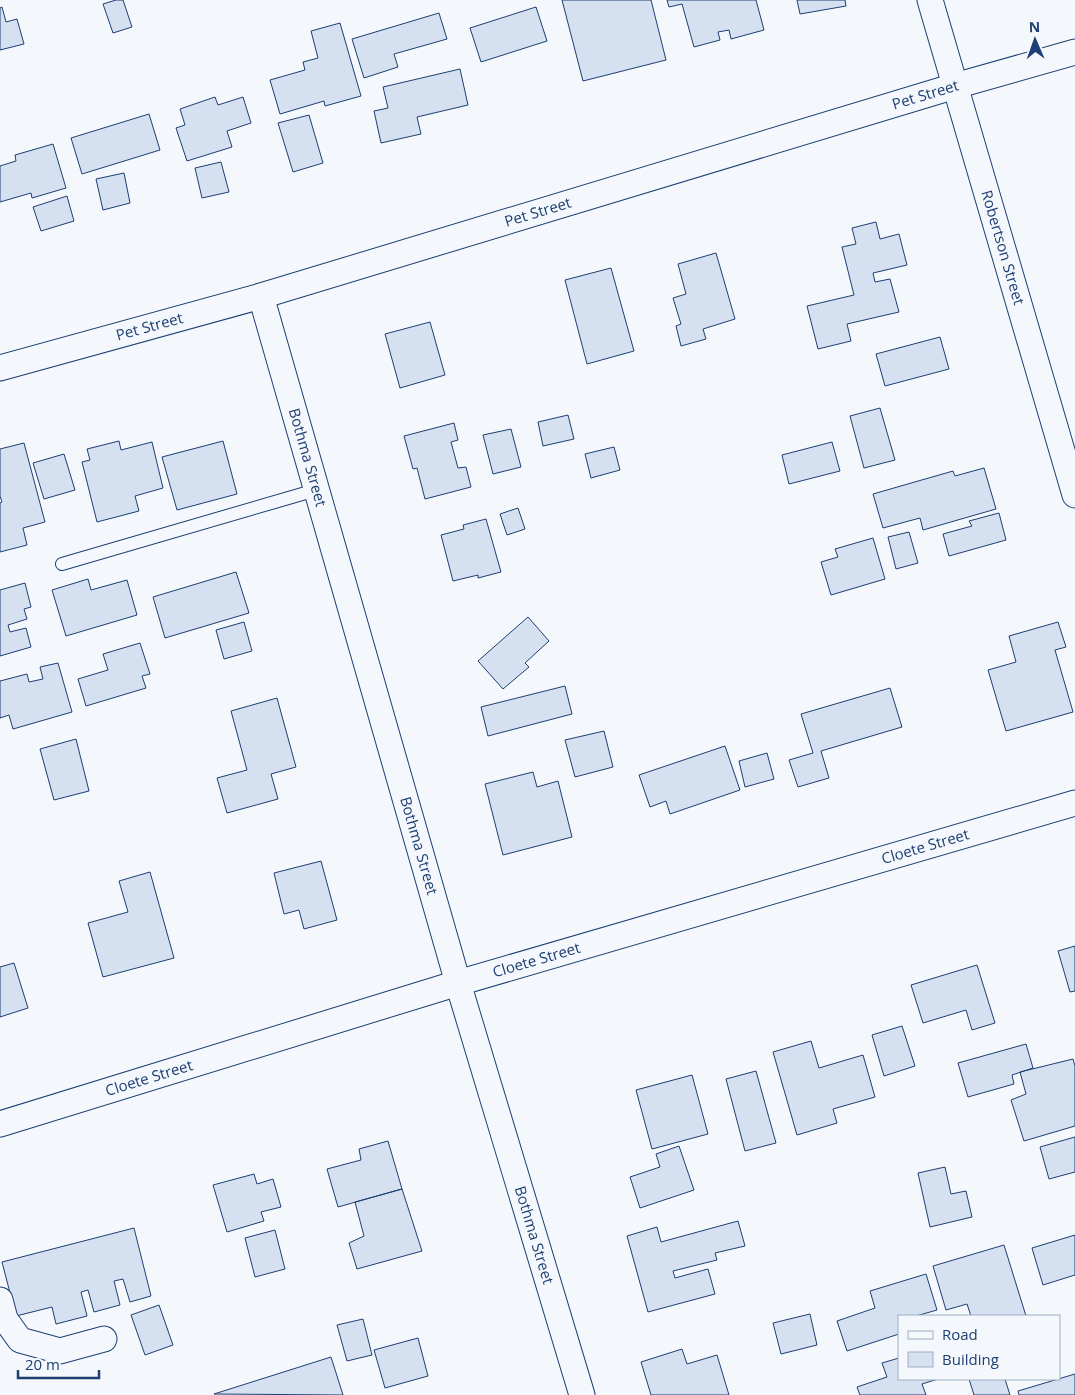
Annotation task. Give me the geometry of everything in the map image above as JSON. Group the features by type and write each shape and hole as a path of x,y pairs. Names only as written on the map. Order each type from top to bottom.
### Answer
{"street":[{"name":"Robertson Street","path":"930,0 1075,495"},
{"name":"Pet Street","path":"0,368 261,296 955,86 1075,52"},
{"name":"Bothma Street","path":"261,296 458,983 582,1395"},
{"name":"Cloete Street","path":"0,1124 458,983 1075,803"},
{"path":"0,1300 5,1318 20,1340 60,1350 104,1339"}],"lane":[{"path":"62,564 316,490"}],"building":[{"path":"123,0 132,27 113,33 103,4"},
{"path":"562,0 651,0 666,60 583,81"},
{"path":"667,0 756,0 764,30 731,39 729,30 718,32 720,40 694,47 682,4 669,7"},
{"path":"797,0 845,0 846,6 800,14"},
{"path":"2,7 6,22 17,19 24,44 0,50 0,8"},
{"path":"536,7 547,41 481,62 470,28"},
{"path":"439,13 447,39 394,54 398,67 364,78 352,39"},
{"path":"340,23 361,96 325,106 324,101 280,114 270,80 305,70 303,62 318,58 311,31"},
{"path":"460,69 468,105 417,117 421,134 381,143 374,111 388,108 383,87"},
{"path":"215,97 218,105 243,97 251,123 227,131 232,147 187,161 176,128 185,125 180,109"},
{"path":"149,114 160,150 82,174 71,138"},
{"path":"309,115 323,163 293,172 278,123"},
{"path":"53,144 66,188 32,198 31,193 0,202 0,166 16,161 15,155"},
{"path":"221,162 229,192 202,198 195,168"},
{"path":"124,173 130,203 103,210 96,179"},
{"path":"67,196 74,221 41,231 33,207"},
{"path":"876,222 880,239 899,234 907,265 873,273 875,282 890,279 899,312 847,324 851,341 818,349 807,306 854,295 842,247 856,244 852,228"},
{"path":"716,253 735,319 703,329 706,339 681,346 676,326 681,324 673,298 686,294 678,264"},
{"path":"611,268 634,351 587,364 565,280"},
{"path":"430,322 445,375 400,388 385,334"},
{"path":"940,337 949,369 885,386 876,354"},
{"path":"880,408 895,460 864,468 850,416"},
{"path":"568,415 574,439 543,446 538,422"},
{"path":"454,423 458,440 451,442 458,468 466,467 471,487 425,499 417,468 413,469 404,436"},
{"path":"511,429 521,467 493,474 483,435"},
{"path":"119,441 121,450 152,442 163,488 135,496 139,511 97,522 82,462 90,460 87,449"},
{"path":"223,441 237,494 177,510 162,457"},
{"path":"832,442 840,471 789,484 782,455"},
{"path":"24,443 45,522 23,528 27,545 0,552 0,503 2,502 0,496 0,449"},
{"path":"614,447 620,470 591,478 585,454"},
{"path":"64,454 75,490 44,499 33,463"},
{"path":"984,468 996,509 923,530 920,518 883,528 873,494 953,471 955,476"},
{"path":"518,508 525,529 507,535 500,514"},
{"path":"999,513 1006,540 949,556 943,534 972,526 969,521"},
{"path":"486,519 501,572 478,578 478,575 453,581 441,535 464,529 463,525"},
{"path":"909,532 918,563 896,569 888,537"},
{"path":"873,538 885,579 831,595 821,562 838,557 835,549"},
{"path":"236,572 249,613 165,638 153,597"},
{"path":"88,579 91,590 127,580 137,615 66,636 52,590"},
{"path":"25,583 31,607 24,609 27,619 8,625 10,632 26,628 31,647 0,656 0,590"},
{"path":"528,617 549,641 525,663 529,667 503,689 478,661"},
{"path":"244,622 252,651 224,659 216,630"},
{"path":"1058,622 1066,647 1055,650 1073,712 1006,731 988,670 1016,662 1009,636"},
{"path":"140,643 150,674 142,676 146,688 86,706 78,679 108,670 103,654"},
{"path":"58,663 72,712 13,729 9,715 0,718 0,681 27,674 29,682 43,679 40,667"},
{"path":"565,686 572,714 488,736 481,707"},
{"path":"890,688 902,727 821,751 829,778 798,787 789,760 813,753 801,714"},
{"path":"277,698 296,767 271,774 278,799 227,813 217,778 247,770 231,711"},
{"path":"604,731 613,767 575,777 565,740"},
{"path":"76,739 89,791 54,800 40,749"},
{"path":"725,746 740,790 670,814 666,801 650,807 639,775"},
{"path":"767,753 774,779 745,787 739,761"},
{"path":"533,772 537,787 558,781 572,837 503,855 485,784"},
{"path":"321,861 337,920 304,929 299,910 284,914 274,873"},
{"path":"150,872 174,958 103,977 88,923 128,912 119,881"},
{"path":"1075,946 1075,991 1070,992 1058,951"},
{"path":"14,963 28,1008 0,1017 0,967"},
{"path":"977,965 995,1023 972,1030 966,1010 923,1023 911,985"},
{"path":"902,1026 915,1066 884,1076 872,1035"},
{"path":"811,1041 819,1068 863,1055 875,1097 833,1109 837,1123 797,1135 773,1052"},
{"path":"1026,1044 1033,1068 1012,1075 1014,1084 968,1097 958,1063"},
{"path":"1073,1059 1075,1066 1075,1126 1024,1141 1011,1100 1026,1094 1020,1072"},
{"path":"756,1071 776,1143 745,1151 726,1079"},
{"path":"692,1075 708,1134 652,1149 636,1090"},
{"path":"1075,1137 1075,1172 1049,1179 1040,1147"},
{"path":"388,1141 402,1189 338,1207 327,1169 361,1160 359,1149"},
{"path":"679,1146 694,1190 640,1208 630,1177 660,1167 656,1154"},
{"path":"945,1167 951,1194 966,1191 972,1217 930,1227 918,1173"},
{"path":"254,1174 257,1184 273,1179 281,1207 261,1212 264,1221 227,1232 213,1185"},
{"path":"402,1189 422,1251 357,1269 349,1243 364,1236 355,1202"},
{"path":"738,1221 745,1246 715,1253 717,1260 673,1271 675,1278 708,1269 715,1294 648,1312 627,1236 657,1227 661,1242"},
{"path":"134,1228 151,1296 130,1302 123,1279 114,1281 120,1305 94,1312 88,1290 81,1292 87,1316 56,1324 52,1307 16,1316 2,1262"},
{"path":"275,1230 285,1269 255,1277 245,1238"},
{"path":"1075,1235 1075,1275 1043,1285 1032,1248"},
{"path":"1004,1245 1026,1315 971,1315 967,1304 946,1310 933,1266"},
{"path":"926,1274 937,1310 920,1315 898,1315 898,1334 847,1351 837,1321 875,1308 870,1291"},
{"path":"159,1305 173,1345 145,1355 131,1315"},
{"path":"810,1314 817,1345 781,1354 773,1323"},
{"path":"363,1319 372,1355 347,1361 337,1325"},
{"path":"418,1338 428,1376 385,1388 374,1350"},
{"path":"682,1349 687,1364 717,1355 729,1395 651,1395 641,1362"},
{"path":"331,1357 343,1395 214,1394"},
{"path":"898,1358 898,1380 935,1380 922,1384 926,1395 860,1395 857,1387 887,1377 882,1363"},
{"path":"1075,1374 1075,1395 1019,1395 1018,1391"},
{"path":"969,1380 1005,1380 1010,1395 974,1395"}]}
